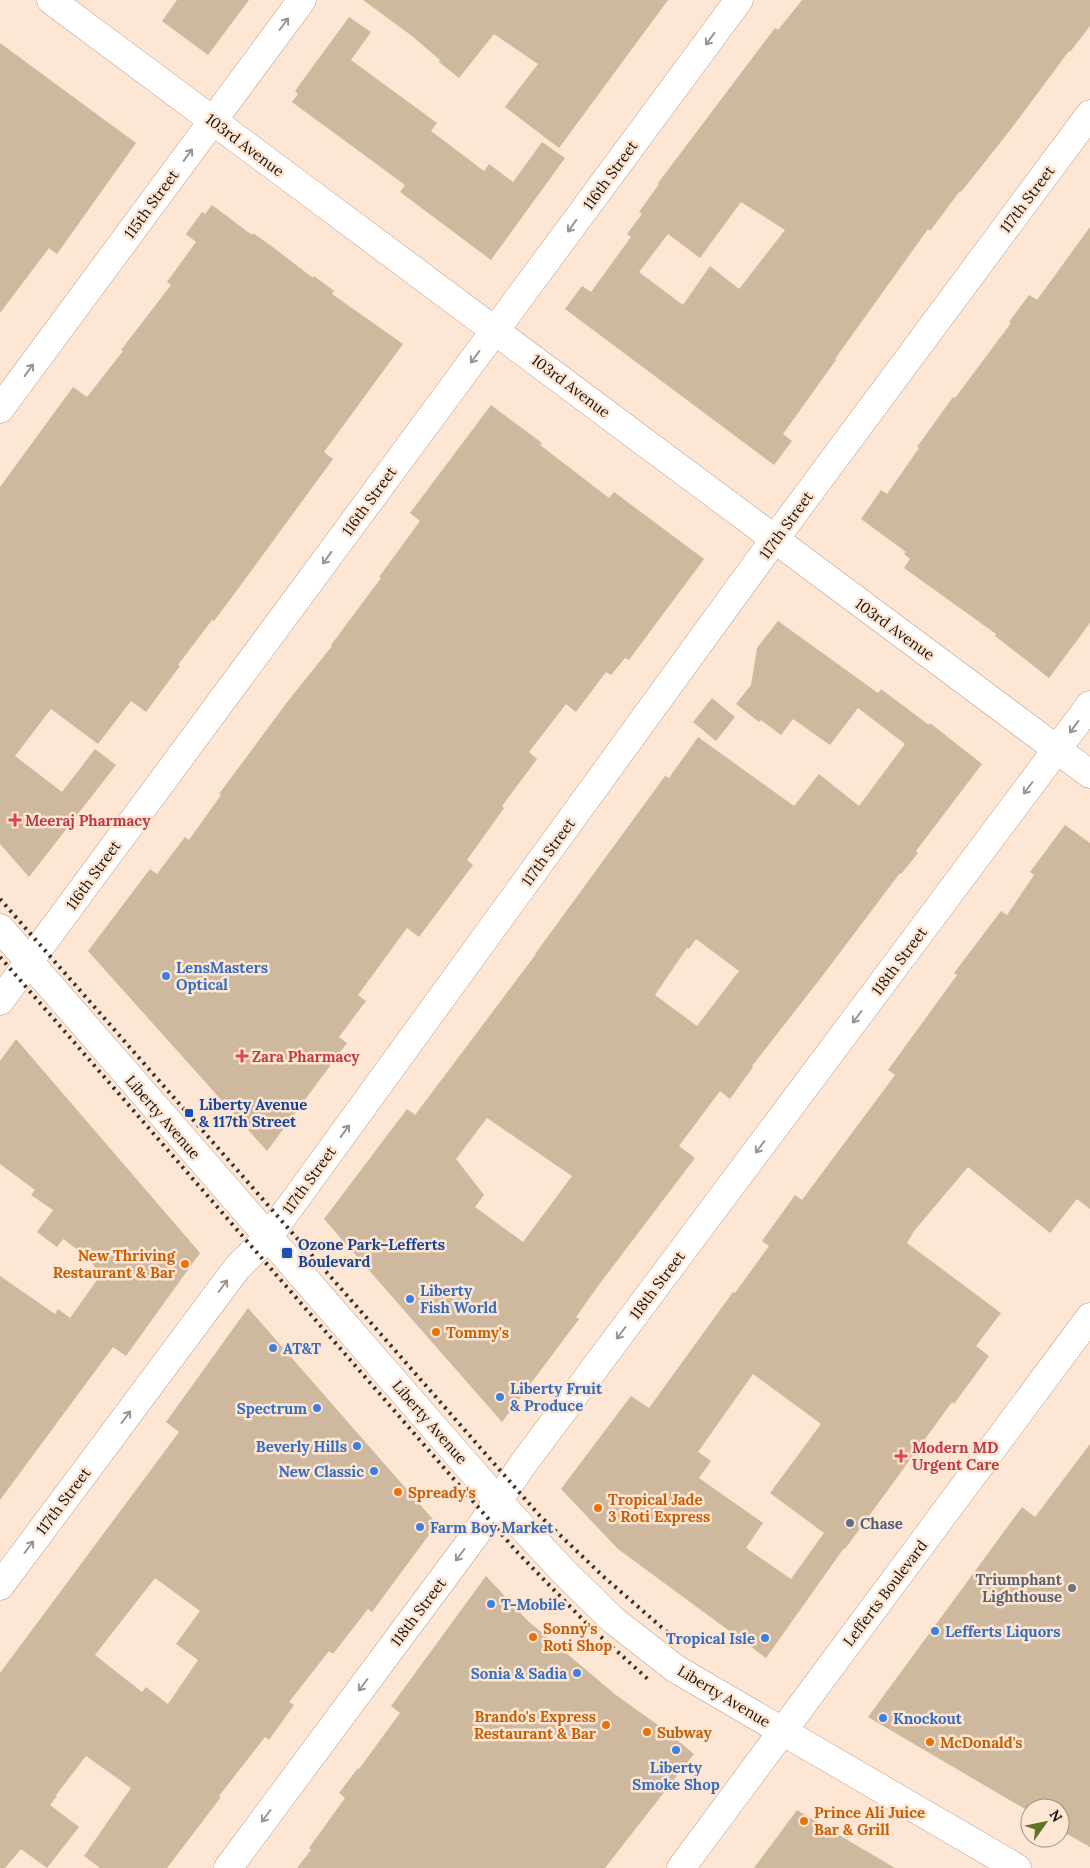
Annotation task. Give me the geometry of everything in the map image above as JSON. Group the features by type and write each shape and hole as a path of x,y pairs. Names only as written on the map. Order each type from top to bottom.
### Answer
{"street":[{"name":"103rd Avenue","path":"51,0 1090,774"},
{"name":"115th Street","path":"0,409 302,0"},
{"name":"116th Street","path":"0,1001 739,0"},
{"name":"117th Street","path":"0,1586 237,1268 268,1237 774,540 1090,114"},
{"name":"118th Street","path":"228,1868 473,1538 535,1448 1090,705"},
{"name":"Liberty Avenue","path":"0,928 498,1500 564,1572 613,1620 676,1669 1017,1868"},
{"name":"Lefferts Boulevard","path":"681,1868 1090,1317"}],"building":[{"path":"177,0 249,0 208,55 162,21"},
{"path":"363,0 668,0 559,148 505,107 538,64 494,34 459,78 412,36"},
{"path":"802,0 1090,0 1090,26 930,231 928,229 783,434 792,441 774,465 565,309 582,286 591,292 631,237 627,234 642,214 639,212 658,183 775,28 778,30","holes":["741,202 785,230 739,289 710,266 683,305 639,272 668,234 700,258"]},
{"path":"349,17 371,32 351,60 437,123 431,131 484,171 489,164 513,182 542,142 565,158 491,260 400,192 405,185 292,102 298,94 295,91"},
{"path":"0,43 136,143 57,254 49,248 0,313"},
{"path":"212,205 313,278 314,276 334,291 332,294 403,344 324,452 333,459 214,621 212,620 178,665 180,666 146,712 131,701 98,744 51,709 15,756 62,792 95,749 116,765 29,877 0,844 0,487 73,387 87,397 123,351 121,350 171,285 167,282 196,242 186,234 202,212 205,214"},
{"path":"1090,227 1090,623 1049,678 995,636 996,634 904,568 910,559 904,554 906,552 861,519 881,490 887,494 919,448 917,447 953,397 955,398 1011,323 1009,322 1029,295 1037,300"},
{"path":"491,405 542,443 540,445 609,498 614,492 704,559 629,660 625,658 611,675 606,672 576,712 566,704 529,752 537,759 502,806 504,808 467,860 473,865 419,937 407,928 358,995 366,1001 339,1037 347,1043 267,1151 88,951 150,869 157,874 185,837 189,840 221,795 219,794 288,701 332,646 381,578 379,577 420,521 410,513"},
{"path":"778,621 878,693 881,689 929,725 930,723 982,764 916,851 918,853 900,873 752,1066 730,1099 720,1091 679,1146 695,1158 598,1286 576,1317 579,1319 502,1422 324,1219 407,1109 415,1115 536,954 665,776 669,778 698,737 794,806 819,774 859,806 905,744 858,708 830,745 793,719 781,735 761,720 759,722 736,704 751,685 757,648","holes":["696,939 739,971 697,1026 655,995 687,948 689,949","487,1118 572,1176 523,1242 475,1207 484,1195 456,1159"]},
{"path":"712,698 735,717 716,741 693,722"},
{"path":"1065,825 1090,843 1090,1209 1077,1199 1050,1233 968,1167 914,1231 907,1243 1001,1313 976,1346 989,1356 954,1404 952,1402 844,1548 766,1658 618,1549 561,1489 631,1396 649,1408 733,1292 735,1293 769,1246 762,1241 795,1195 802,1200 895,1075 888,1070 957,975 954,973 1001,911 1007,915 1034,875 1030,872","holes":["753,1374 821,1424 770,1493 824,1533 791,1579 746,1548 763,1523 699,1478 711,1461 698,1452"]},
{"path":"16,1039 200,1253 126,1356 113,1347 0,1500 0,1276 55,1314 58,1309 70,1318 100,1276 89,1258 63,1239 57,1247 37,1232 53,1210 31,1195 35,1190 0,1164 0,1061"},
{"path":"248,1308 437,1524 372,1612 368,1609 333,1654 329,1651 289,1702 294,1705 269,1740 265,1737 167,1868 100,1868 84,1856 131,1788 86,1756 50,1805 79,1827 47,1868 21,1849 5,1868 0,1868 0,1673 179,1432 166,1422","holes":["155,1578 200,1611 176,1644 198,1660 168,1704 146,1687 142,1692 95,1655"]},
{"path":"1090,1444 1090,1847 1070,1836 1070,1798 1020,1798 1020,1806 868,1717 1022,1507 1035,1517"},
{"path":"486,1576 528,1621 616,1695 665,1730 694,1754 605,1868 297,1868 345,1798 339,1793 400,1713 391,1706"},
{"path":"797,1810 817,1822 895,1868 754,1868"}],"railway":[{"path":"0,899 540,1516 605,1578 682,1645"},
{"path":"0,957 518,1553 589,1626 651,1682"}],"place":[{"name":"Meeraj Pharmacy","path":"15,820"},
{"name":"LensMasters Optical","path":"166,976"},
{"name":"Zara Pharmacy","path":"242,1056"},
{"name":"Liberty Avenue & 117th Street","path":"189,1113"},
{"name":"Ozone Park–Lefferts Boulevard","path":"287,1253"},
{"name":"New Thriving Restaurant & Bar","path":"185,1264"},
{"name":"Liberty Fish World","path":"410,1299"},
{"name":"Tommy's","path":"436,1332"},
{"name":"AT&T","path":"273,1348"},
{"name":"Liberty Fruit & Produce","path":"500,1397"},
{"name":"Spectrum","path":"317,1408"},
{"name":"Beverly Hills","path":"357,1446"},
{"name":"Modern MD Urgent Care","path":"901,1456"},
{"name":"New Classic","path":"374,1471"},
{"name":"Spready's","path":"398,1492"},
{"name":"Tropical Jade 3 Roti Express","path":"598,1508"},
{"name":"Chase","path":"850,1523"},
{"name":"Farm Boy Market","path":"420,1527"},
{"name":"Triumphant Lighthouse","path":"1072,1588"},
{"name":"T-Mobile","path":"491,1604"},
{"name":"Lefferts Liquors","path":"935,1631"},
{"name":"Sonny's Roti Shop","path":"533,1637"},
{"name":"Tropical Isle","path":"765,1638"},
{"name":"Sonia & Sadia","path":"577,1673"},
{"name":"Knockout","path":"883,1718"},
{"name":"Brando's Express Restaurant & Bar","path":"606,1725"},
{"name":"Subway","path":"647,1732"},
{"name":"McDonald's","path":"930,1742"},
{"name":"Liberty Smoke Shop","path":"676,1750"},
{"name":"Prince Ali Juice Bar & Grill","path":"804,1821"}]}
